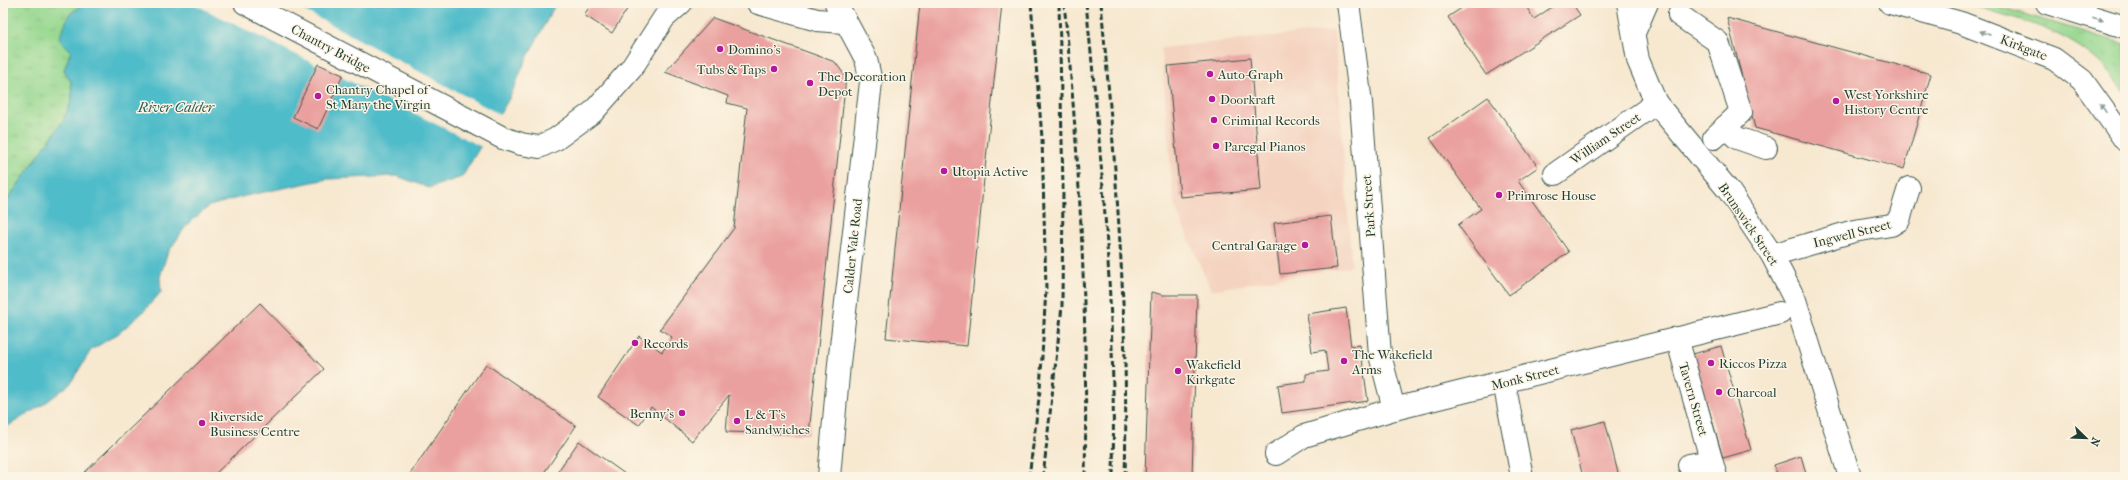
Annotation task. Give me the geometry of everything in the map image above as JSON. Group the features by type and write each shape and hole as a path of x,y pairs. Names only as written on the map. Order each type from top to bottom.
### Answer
{"main road":[{"name":"Chantry Bridge","path":"245,3 503,138 521,144 539,147 556,139 593,112 631,69 664,18 681,3"},
{"path":"758,3 818,20 843,9"},
{"name":"Park Street","path":"1348,3 1361,103 1380,355 1394,409"},
{"name":"Brunswick Street","path":"1628,3 1638,60 1656,103 1729,191 1772,255 1798,308 1850,477"},
{"path":"1634,33 1647,3"},
{"name":"Kirkgate","path":"1890,3 1961,23 2054,58 2082,80 2125,140"},
{"path":"2047,3 2125,27"},
{"name":"Calder Vale Road","path":"829,477 839,364 871,82 866,59 843,9"},
{"path":"1679,15 1718,42 1741,112 1719,132 1766,148"},
{"name":"William Street","path":"1555,174 1656,103"},
{"name":"Ingwell Street","path":"1772,255 1854,231 1891,225 1899,220 1909,188"},
{"name":"Monk Street","path":"1276,454 1304,436 1394,409 1780,313"},
{"name":"Tavern Street","path":"1677,338 1714,469 1689,466"},
{"path":"1504,382 1522,477"}],"shaded area":[{"path":"1334,30 1352,266 1211,290 1174,205 1161,48"}],"green space":[{"path":"3,3 84,3 69,15 71,51 64,70 71,82 72,100 63,121 3,206"},
{"path":"1962,3 1987,3 2125,44 2125,92 2099,62 2068,40 2034,25"}],"water":[{"name":"River Calder","path":"84,3 556,3 525,62 510,97 462,177 429,188 397,176 327,179 245,196 209,206 186,226 167,254 160,277 161,292 142,313 119,333 91,350 70,384 44,404 3,429 3,206 63,121 72,100 71,82 64,70 71,51 59,38 69,15"}],"pier":[{"path":"192,3 290,3 501,115 482,147"}],"building":[{"path":"592,3 631,3 612,33 584,15"},
{"name":"Utopia Active","path":"920,3 1002,3 967,346 886,338"},
{"path":"1469,3 1524,3 1534,19 1558,3 1572,3 1580,15 1486,75 1448,17"},
{"path":"713,18 835,62 846,77 809,434 726,432 729,395 692,441 651,407 639,425 598,397 639,336 662,352 672,337 660,329 734,228 747,108 727,103 728,96 665,72"},
{"name":"West Yorkshire History Centre","path":"1727,18 1931,74 1904,169 1755,128"},
{"path":"1250,58 1261,190 1180,197 1168,66"},
{"name":"Chantry Chapel of St Mary the Virgin","path":"318,64 343,75 318,129 293,117"},
{"name":"Primrose House","path":"1488,97 1538,167 1518,181 1569,252 1509,295 1458,225 1481,209 1430,138"},
{"name":"Central Garage","path":"1331,216 1337,268 1280,274 1274,223"},
{"name":"Wakefield Kirkgate","path":"1151,292 1163,295 1197,295 1192,477 1145,477"},
{"name":"Riverside Business Centre","path":"260,303 324,369 212,477 80,477"},
{"name":"The Wakefield Arms","path":"1346,308 1351,346 1360,345 1368,401 1282,413 1278,385 1306,381 1306,374 1328,371 1325,350 1312,352 1307,314"},
{"path":"1721,346 1751,450 1723,458 1693,354"},
{"path":"486,364 576,426 541,477 408,477"},
{"path":"1605,421 1619,477 1583,477 1571,430"},
{"path":"579,441 629,477 554,477"},
{"path":"1801,456 1807,477 1778,477 1774,465"}],"railway":[{"path":"1029,477 1040,390 1046,289 1042,138 1031,3"},
{"path":"1043,477 1062,306 1063,188 1059,3"},
{"path":"1064,3 1070,62 1082,240 1086,417 1085,477"},
{"path":"1086,3 1107,240 1112,358 1113,477"},
{"path":"1101,3 1116,180 1123,299 1126,418 1125,477"}],"place":[{"name":"Domino's","path":"720,49"},
{"name":"Tubs & Taps","path":"774,69"},
{"name":"Auto-Graph","path":"1210,74"},
{"name":"The Decoration Depot","path":"810,83"},
{"name":"Chantry Chapel of St Mary the Virgin","path":"318,96"},
{"name":"Doorkraft","path":"1212,99"},
{"name":"West Yorkshire History Centre","path":"1836,101"},
{"name":"Criminal Records","path":"1214,120"},
{"name":"Paregal Pianos","path":"1216,146"},
{"name":"Utopia Active","path":"944,171"},
{"name":"Primrose House","path":"1499,195"},
{"name":"Central Garage","path":"1305,245"},
{"name":"Records","path":"635,343"},
{"name":"The Wakefield Arms","path":"1344,361"},
{"name":"Riccos Pizza","path":"1711,363"},
{"name":"Wakefield Kirkgate","path":"1178,371"},
{"name":"Charcoal","path":"1719,392"},
{"name":"Benny's","path":"682,413"},
{"name":"L & T's Sandwiches","path":"737,421"},
{"name":"Riverside Business Centre","path":"202,423"}]}
